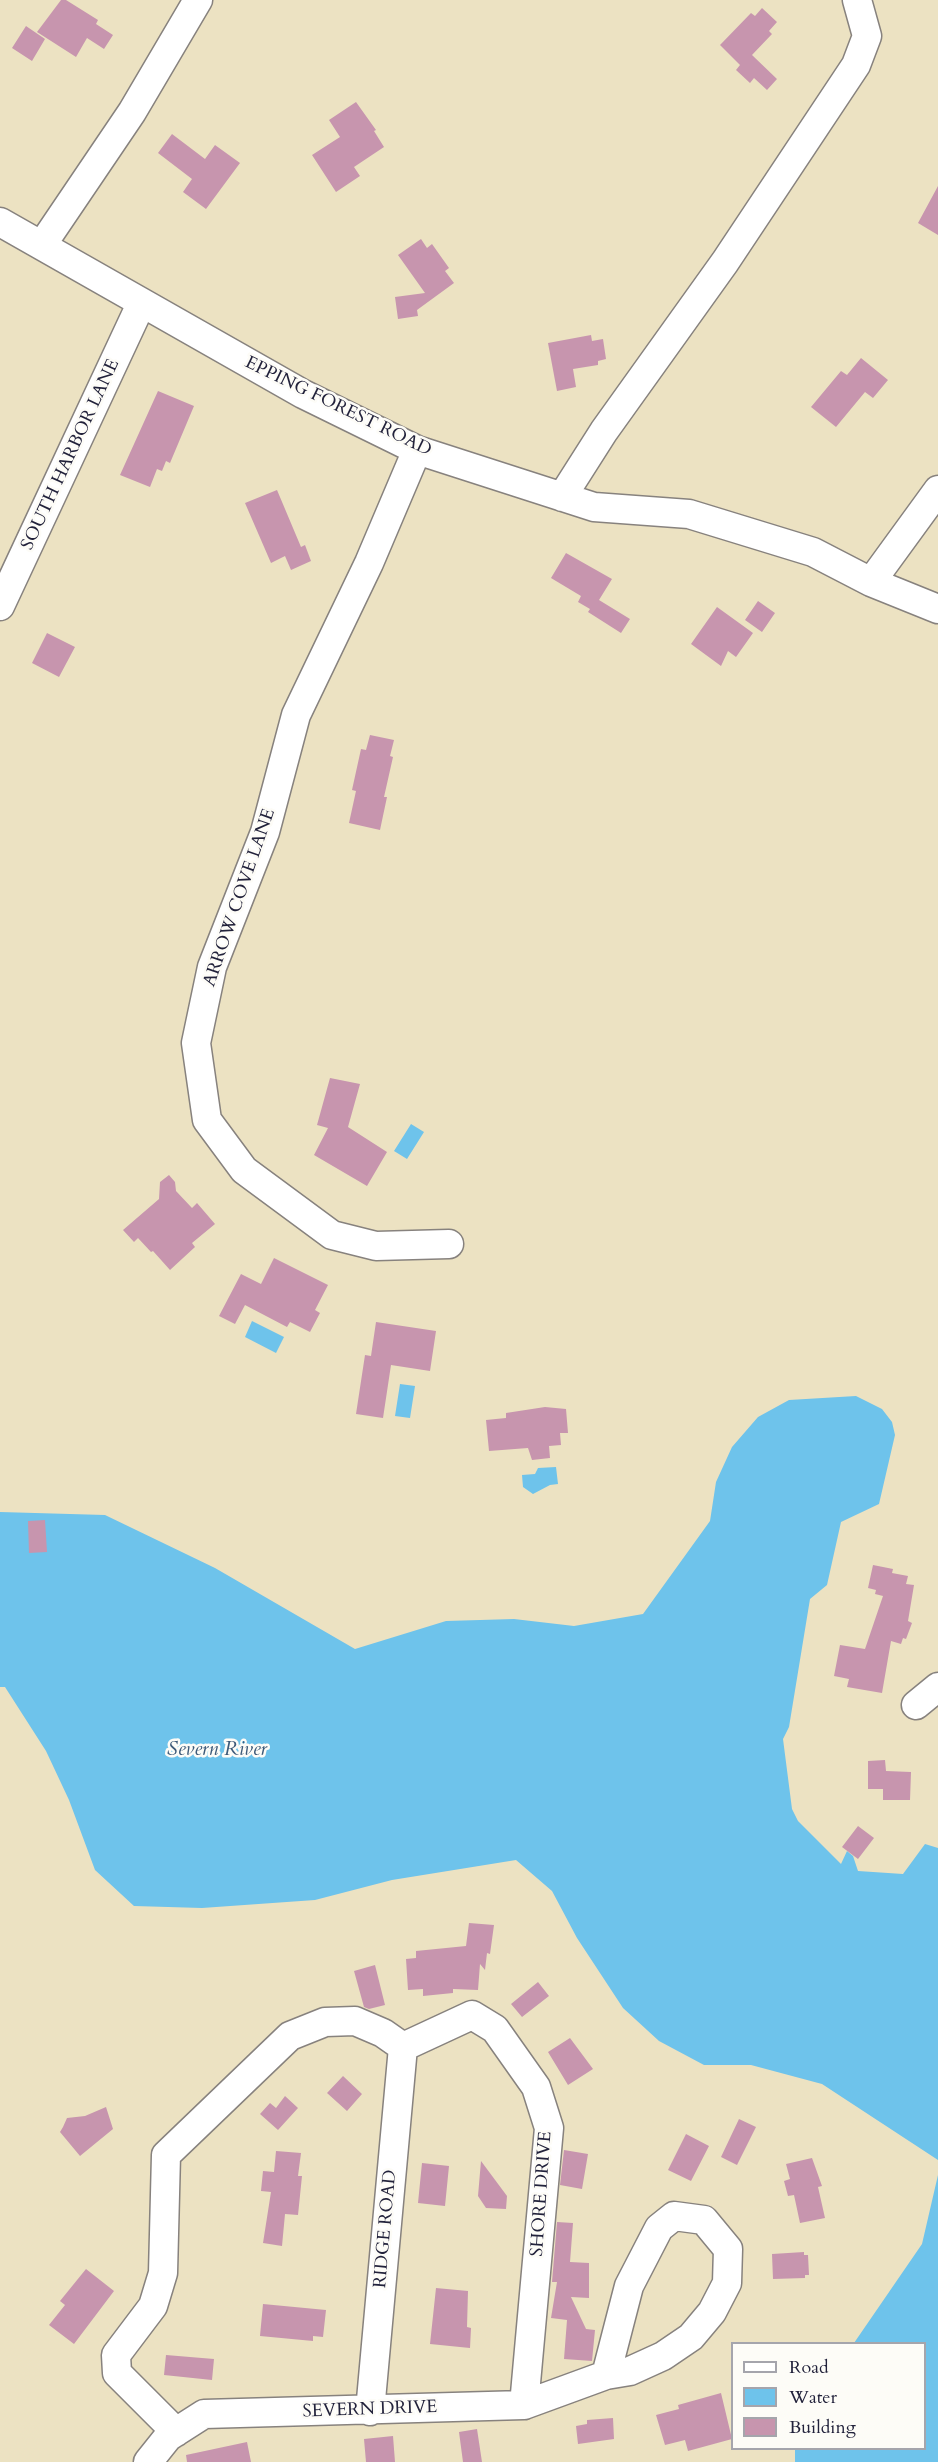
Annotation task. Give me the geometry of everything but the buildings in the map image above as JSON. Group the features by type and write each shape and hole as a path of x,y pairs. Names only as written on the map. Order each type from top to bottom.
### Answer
{"street":[{"path":"42,245 132,112 198,0"},
{"path":"562,498 604,431 725,262 856,65 867,36 857,0"},
{"name":"EPPING FOREST ROAD","path":"0,222 303,394 417,450 594,507 689,514 813,552 871,582 938,609"},
{"name":"SOUTH HARBOR LANE","path":"0,606 141,304"},
{"name":"ARROW COVE LANE","path":"417,450 369,563 296,715 266,832 212,966 196,1043 207,1120 244,1170 333,1235 376,1246 449,1244"},
{"path":"871,582 938,490"},
{"path":"916,1705 938,1687"},
{"name":"SHORE DRIVE","path":"403,2047 472,2015 495,2029 536,2087 549,2128 524,2405"},
{"path":"176,2432 117,2373 116,2355 153,2306 163,2273 166,2155 290,2036 325,2022 355,2020 383,2033 403,2047"},
{"name":"RIDGE ROAD","path":"370,2411 403,2047"},
{"name":"SEVERN DRIVE","path":"148,2462 168,2437 204,2415 524,2405 606,2375 630,2371 663,2356 691,2337 712,2312 727,2283 728,2249 704,2220 674,2217 659,2228 629,2286 606,2375"}],"water":[{"path":"411,1124 424,1132 407,1159 394,1151"},
{"path":"252,1321 284,1337 276,1353 245,1337"},
{"path":"400,1384 415,1386 410,1418 395,1416"},
{"name":"Severn River","path":"856,1396 882,1409 892,1422 895,1435 879,1504 841,1522 827,1585 810,1599 789,1727 783,1739 792,1809 798,1821 841,1864 847,1851 853,1856 858,1871 903,1874 925,1844 938,1848 938,2160 822,2084 751,2065 704,2065 659,2041 623,2008 577,1938 552,1891 516,1860 392,1880 315,1900 202,1908 134,1906 95,1870 69,1800 46,1751 5,1687 0,1687 0,1512 105,1515 215,1568 355,1649 446,1621 514,1619 574,1626 643,1614 710,1521 716,1482 732,1447 758,1417 789,1400"},
{"path":"556,1467 558,1484 550,1485 533,1494 523,1487 522,1475 535,1474 538,1468"},
{"path":"938,2175 938,2462 795,2462 795,2450 926,2450 926,2342 855,2342 922,2244"}]}
